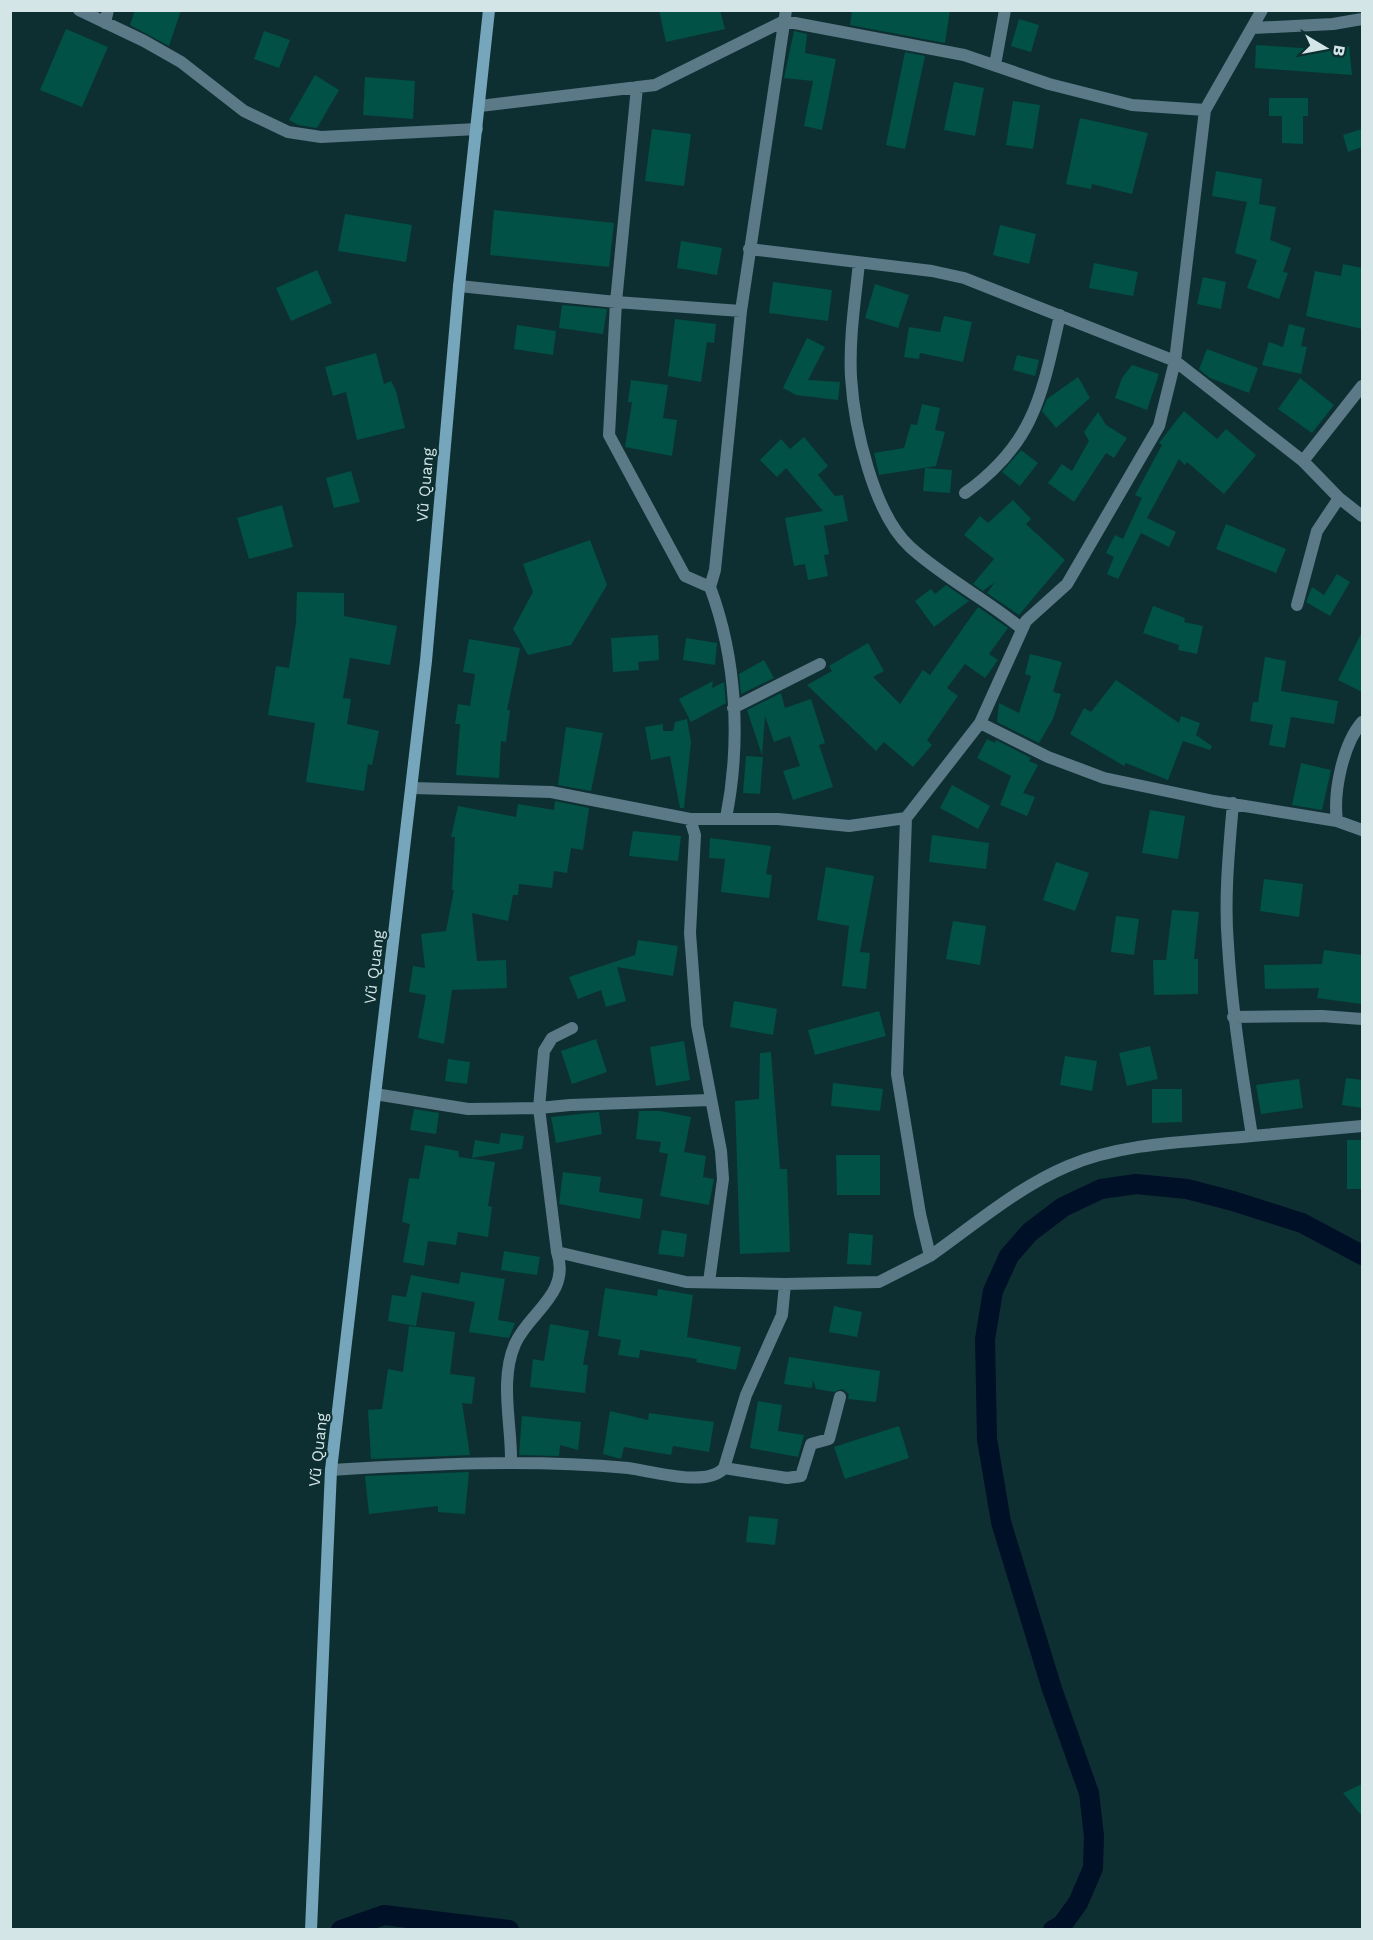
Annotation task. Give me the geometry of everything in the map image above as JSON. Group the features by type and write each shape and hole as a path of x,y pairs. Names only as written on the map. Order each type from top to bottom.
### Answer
{"main road":[{"name":"Vũ Quang","path":"311,1929 331,1470 426,661 459,286 489,10"}],"street":[{"path":"78,10 106,17 181,62 244,111 288,132 321,136 477,129"},
{"path":"995,64 1005,10"},
{"path":"930,1256 920,1214 897,1074 906,818 980,723 1026,621 1067,584 1147,447 1165,409 1175,361 1205,111 1262,10"},
{"path":"480,106 655,85 785,16 995,64 1049,84 1122,103 1205,111"},
{"path":"726,818 735,758 733,708 721,622 710,587 715,570 749,249 785,16"},
{"path":"1253,28 1324,25 1362,19"},
{"path":"638,87 616,302 609,435 685,576 710,587"},
{"path":"749,249 932,271 964,278 1175,361 1303,461 1340,498 1362,516"},
{"path":"859,263 852,327 851,379 865,456 877,499 891,525 909,546 1022,628"},
{"path":"459,286 616,302 741,311"},
{"path":"965,493 1002,463 1026,429 1042,391 1060,315"},
{"path":"1303,461 1362,386"},
{"path":"1297,605 1317,531 1340,498"},
{"path":"733,708 820,664"},
{"path":"1337,821 1340,780 1349,746 1362,722"},
{"path":"980,723 1083,772 1233,803 1337,821 1362,830"},
{"path":"412,788 551,792 690,819 778,819 849,826 906,818"},
{"path":"1233,803 1228,855 1227,923 1233,1017 1252,1136"},
{"path":"690,819 695,835 690,933 697,1024 721,1151 723,1179 709,1282"},
{"path":"1233,1017 1322,1016 1362,1019"},
{"path":"511,1463 507,1388 512,1355 522,1332 554,1294 559,1275 539,1108 544,1051 552,1038 572,1028"},
{"path":"375,1094 468,1109 710,1100"},
{"path":"557,1252 687,1282 785,1284 879,1282 930,1256 1016,1195 1067,1166 1111,1152 1362,1126"},
{"path":"331,1470 435,1464 511,1463 598,1466 699,1478 718,1474 724,1468 746,1395 782,1315 785,1284"},
{"path":"724,1468 787,1478 801,1476 811,1444 829,1439 840,1397"}],"building":[{"path":"135,10 181,10 169,46 130,25"},
{"path":"659,10 720,10 725,29 666,42"},
{"path":"852,10 950,10 945,43 850,25"},
{"path":"1019,19 1039,25 1031,52 1011,46"},
{"path":"66,29 108,47 82,107 40,90"},
{"path":"264,31 290,40 279,68 254,59"},
{"path":"794,31 807,34 805,53 836,59 822,130 804,126 813,81 784,78"},
{"path":"1256,45 1317,49 1349,46 1352,75 1255,68"},
{"path":"905,52 925,56 905,149 886,145"},
{"path":"315,75 339,90 317,128 298,125 289,120"},
{"path":"365,77 415,81 413,119 363,115"},
{"path":"954,82 984,88 975,136 944,130"},
{"path":"1269,98 1308,98 1308,116 1303,116 1303,144 1282,143 1282,116 1269,116"},
{"path":"1013,101 1040,105 1033,149 1006,145"},
{"path":"1080,118 1148,133 1132,194 1092,184 1091,189 1066,184"},
{"path":"652,129 691,134 684,186 645,181"},
{"path":"1362,129 1362,147 1348,152 1343,135"},
{"path":"1216,171 1262,179 1259,204 1212,196"},
{"path":"1247,202 1276,207 1270,240 1291,248 1283,272 1288,273 1279,299 1247,288 1257,260 1235,253"},
{"path":"494,210 614,223 609,267 490,255"},
{"path":"345,214 412,225 406,262 338,251"},
{"path":"1000,225 1036,234 1029,264 993,255"},
{"path":"681,241 722,248 717,275 677,268"},
{"path":"1094,263 1138,272 1133,296 1089,288"},
{"path":"1343,264 1362,268 1362,329 1306,316 1315,271 1341,276"},
{"path":"317,270 332,303 291,321 276,288"},
{"path":"1203,277 1226,282 1221,309 1197,304"},
{"path":"773,282 832,290 828,321 769,313"},
{"path":"875,284 909,295 898,328 865,318"},
{"path":"562,305 607,309 603,334 559,328"},
{"path":"944,316 972,322 963,362 920,353 919,359 904,357 909,327 940,332"},
{"path":"675,319 716,324 714,343 707,342 701,382 668,376"},
{"path":"1289,324 1305,328 1301,346 1307,347 1301,374 1262,365 1269,342 1283,347"},
{"path":"517,325 556,331 553,355 514,349"},
{"path":"807,338 825,347 808,380 840,382 838,400 796,395 783,388"},
{"path":"1207,349 1258,368 1249,393 1210,378 1199,369"},
{"path":"376,353 384,384 391,381 396,391 405,428 357,440 346,392 333,396 325,367"},
{"path":"1017,355 1039,360 1035,376 1013,370"},
{"path":"1132,365 1159,374 1147,410 1115,398 1122,378"},
{"path":"1078,377 1090,398 1056,428 1042,411 1047,399"},
{"path":"1300,378 1334,405 1312,433 1278,409"},
{"path":"631,380 668,385 663,418 677,420 672,456 625,447 632,402 628,402"},
{"path":"922,404 940,408 935,430 945,432 936,466 879,475 874,453 904,448 911,424 917,425"},
{"path":"1184,411 1217,439 1226,429 1256,455 1224,494 1187,462 1185,465 1179,459 1147,518 1176,532 1169,547 1141,533 1118,579 1107,574 1114,557 1106,553 1115,535 1123,539 1142,498 1135,495 1162,445 1159,443"},
{"path":"1098,412 1106,425 1127,438 1114,458 1106,453 1074,502 1048,483 1062,464 1072,471 1089,441 1084,432"},
{"path":"804,437 828,466 818,475 835,496 843,495 848,521 824,526 829,554 824,555 828,576 808,580 805,564 794,566 785,518 823,511 786,468 777,477 760,460 781,439 790,449"},
{"path":"1021,450 1038,463 1020,486 1002,472"},
{"path":"925,468 952,470 950,493 923,491"},
{"path":"351,471 360,502 334,508 326,478"},
{"path":"1013,500 1031,519 1026,524 1065,560 1019,615 987,593 995,582 983,591 973,584 994,559 964,535 980,516 988,523"},
{"path":"282,505 293,547 249,559 237,518"},
{"path":"1226,524 1286,549 1276,573 1216,549"},
{"path":"590,540 607,585 571,645 528,655 513,629 533,592 523,564"},
{"path":"1337,574 1350,582 1330,616 1306,602 1312,587 1324,595"},
{"path":"946,585 969,601 934,627 915,601 931,589 935,594"},
{"path":"297,592 344,593 344,616 397,626 390,665 350,658 343,698 351,699 347,724 379,731 372,765 368,764 364,791 306,782 315,723 268,715 276,666 289,668 296,623"},
{"path":"1153,606 1185,618 1184,622 1203,626 1197,654 1178,650 1179,645 1143,633"},
{"path":"978,607 1008,628 989,654 998,660 985,678 965,664 947,688 958,696 927,740 932,745 913,767 884,742 876,751 807,685 832,671 829,666 868,643 884,671 873,677 900,704 923,670 930,675"},
{"path":"1362,632 1362,692 1338,680"},
{"path":"658,635 659,660 638,662 639,670 613,672 611,638"},
{"path":"686,638 717,643 715,665 683,660"},
{"path":"469,639 520,648 507,710 510,710 506,742 501,741 499,778 456,775 460,724 455,724 458,704 470,706 475,674 463,672"},
{"path":"1030,654 1062,662 1053,692 1061,694 1053,719 1039,743 997,722 999,703 1019,713 1031,676 1025,674"},
{"path":"1265,657 1286,661 1281,691 1338,701 1334,724 1291,717 1285,748 1269,745 1273,725 1250,721 1253,702 1258,702"},
{"path":"764,660 774,678 741,694 739,674"},
{"path":"1116,680 1179,723 1181,716 1200,723 1196,735 1212,746 1210,750 1183,741 1168,780 1126,763 1124,766 1070,734 1084,708 1091,712"},
{"path":"713,681 712,688 724,682 726,703 691,722 679,699"},
{"path":"781,693 785,708 811,699 825,743 819,745 833,787 793,800 783,771 800,766 790,736 774,742 765,716 762,755 747,710"},
{"path":"687,719 691,742 684,808 680,808 670,756 651,760 645,727 663,724 663,731 673,731 675,722"},
{"path":"566,727 603,733 591,791 558,785"},
{"path":"987,739 995,743 996,740 1031,758 1029,761 1038,765 1023,793 1035,797 1027,816 1000,805 1011,776 977,758"},
{"path":"746,756 763,757 760,794 743,793"},
{"path":"1301,763 1331,770 1322,810 1292,805"},
{"path":"952,785 990,806 978,829 940,808"},
{"path":"555,801 589,808 583,850 571,848 567,873 554,871 552,888 519,884 518,895 513,895 508,921 472,913 477,961 506,960 507,988 452,990 444,1044 418,1038 426,995 409,992 413,966 425,968 421,934 446,931 454,890 452,890 455,837 451,837 458,806 516,817 518,804 554,810"},
{"path":"1150,810 1185,816 1178,859 1142,853"},
{"path":"633,831 681,836 678,861 629,856"},
{"path":"932,835 989,843 986,869 929,862"},
{"path":"710,838 771,846 766,874 772,875 769,898 721,892 725,859 709,858"},
{"path":"1056,862 1089,873 1075,911 1043,900"},
{"path":"826,867 874,876 860,952 870,953 866,989 842,986 849,926 817,920"},
{"path":"1264,879 1303,884 1299,917 1260,911"},
{"path":"1172,910 1199,912 1194,959 1198,959 1198,994 1154,995 1153,960 1166,960"},
{"path":"1116,916 1139,919 1134,955 1111,952"},
{"path":"953,921 986,926 980,965 946,959"},
{"path":"638,940 678,946 673,976 617,967 626,1001 606,1007 601,990 578,999 569,977 635,955"},
{"path":"1324,950 1362,955 1361,1004 1317,998 1319,988 1265,989 1264,965 1322,964"},
{"path":"734,1001 777,1009 773,1035 730,1027"},
{"path":"879,1011 886,1036 815,1055 808,1030"},
{"path":"596,1039 607,1072 572,1084 561,1051"},
{"path":"684,1041 690,1080 656,1086 650,1047"},
{"path":"1150,1046 1158,1079 1127,1086 1119,1053"},
{"path":"771,1052 780,1169 787,1169 790,1252 740,1254 735,1101 759,1099 760,1053"},
{"path":"1065,1056 1097,1061 1092,1091 1060,1085"},
{"path":"448,1059 470,1062 467,1084 445,1081"},
{"path":"1346,1078 1362,1080 1362,1108 1342,1105"},
{"path":"1299,1079 1303,1108 1261,1114 1256,1085"},
{"path":"833,1083 883,1089 880,1111 831,1106"},
{"path":"1152,1089 1182,1089 1182,1122 1152,1123"},
{"path":"414,1109 439,1113 436,1134 410,1130"},
{"path":"639,1111 660,1111 691,1117 684,1152 706,1156 703,1177 714,1179 709,1205 660,1196 668,1154 659,1152 661,1142 636,1139"},
{"path":"599,1112 602,1134 556,1143 551,1117"},
{"path":"501,1133 524,1136 522,1149 472,1158 475,1140 499,1144"},
{"path":"1347,1140 1362,1140 1362,1189 1347,1189"},
{"path":"425,1145 458,1151 459,1157 495,1162 488,1206 492,1207 488,1237 458,1232 456,1245 428,1241 424,1266 403,1262 410,1224 402,1222 409,1178 419,1179"},
{"path":"836,1155 880,1155 880,1195 837,1195"},
{"path":"563,1172 601,1177 599,1192 643,1199 640,1219 559,1204"},
{"path":"662,1230 687,1234 684,1257 658,1254"},
{"path":"849,1233 873,1235 871,1265 847,1264"},
{"path":"504,1251 540,1257 537,1275 501,1270"},
{"path":"461,1272 505,1279 498,1320 515,1323 509,1338 469,1332 475,1302 422,1292 416,1326 388,1321 392,1295 406,1297 411,1275 459,1284"},
{"path":"605,1288 657,1296 658,1289 693,1295 687,1337 741,1347 736,1370 696,1362 697,1359 640,1350 639,1358 618,1355 621,1340 598,1336"},
{"path":"834,1306 862,1312 857,1337 829,1332"},
{"path":"550,1324 589,1331 583,1365 588,1365 585,1393 530,1387 533,1359 544,1361"},
{"path":"409,1326 455,1332 450,1374 475,1377 472,1404 462,1403 470,1455 371,1459 368,1410 382,1409 388,1369 403,1372"},
{"path":"789,1357 880,1371 876,1402 848,1399 849,1394 842,1389 834,1392 816,1389 813,1380 812,1388 784,1384"},
{"path":"758,1401 782,1405 778,1431 804,1435 798,1457 750,1448"},
{"path":"610,1411 648,1420 649,1413 714,1422 709,1452 673,1446 671,1455 624,1447 621,1459 603,1454"},
{"path":"522,1416 581,1422 578,1450 560,1445 559,1456 519,1455"},
{"path":"899,1426 909,1458 845,1479 834,1447"},
{"path":"469,1472 465,1514 438,1512 438,1506 369,1514 365,1476"},
{"path":"749,1516 778,1519 775,1545 746,1542"},
{"path":"1362,1784 1362,1816 1343,1793"}],"waterway":[{"path":"1053,1930 1062,1925 1078,1903 1093,1868 1094,1836 1089,1793 1052,1689 1001,1522 987,1439 985,1339 993,1291 1009,1256 1030,1232 1063,1207 1101,1189 1136,1184 1187,1189 1233,1201 1302,1223 1362,1255"},
{"path":"341,1930 384,1915 509,1930"}]}
